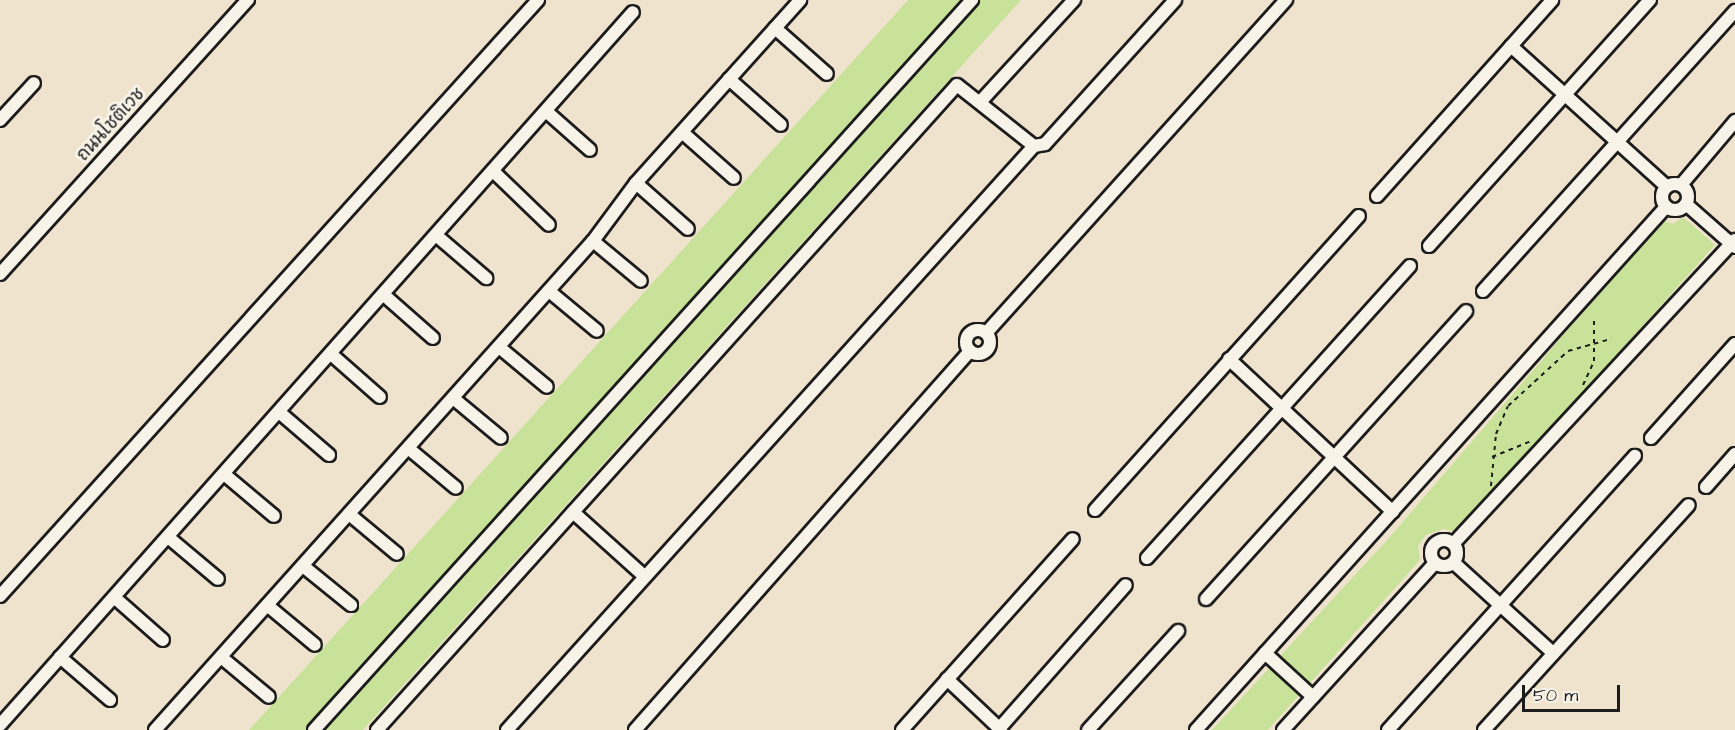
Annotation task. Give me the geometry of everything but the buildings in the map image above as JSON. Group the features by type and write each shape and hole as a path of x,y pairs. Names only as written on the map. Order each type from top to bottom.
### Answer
{"street":[{"name":"ถนนโชติเวช","path":"0,274 248,0"},
{"path":"0,596 538,0"},
{"path":"154,730 549,291 593,241 636,183 800,0"},
{"path":"314,730 972,0"},
{"path":"982,100 1074,0"},
{"path":"507,730 1034,146 1045,144 1175,0"},
{"path":"970,351 987,350 987,332 1286,0"},
{"path":"1377,196 1552,0"},
{"path":"1429,246 1650,0"},
{"path":"1483,291 1735,11"},
{"path":"0,725 494,172 633,12"},
{"path":"775,28 827,74"},
{"path":"1511,46 1667,187"},
{"path":"729,79 781,125"},
{"path":"0,120 34,83"},
{"path":"377,730 957,86 982,100 1034,146"},
{"path":"547,112 590,150"},
{"path":"1667,187 1681,185 1735,121"},
{"path":"682,132 734,178"},
{"path":"494,172 549,225"},
{"path":"636,183 688,229"},
{"path":"1454,563 1454,543 1734,243 1686,204 1681,185"},
{"path":"1667,187 1662,200 1666,207 1675,210 1686,204"},
{"path":"1196,730 1666,207"},
{"path":"1095,510 1359,216"},
{"path":"437,236 486,279"},
{"path":"593,241 641,281"},
{"path":"1147,558 1410,266"},
{"path":"549,291 597,331"},
{"path":"384,295 433,338"},
{"path":"1206,599 1466,311"},
{"path":"636,730 970,351 969,333 987,332"},
{"path":"1651,438 1735,344"},
{"path":"499,347 547,387"},
{"path":"331,354 380,397"},
{"path":"1229,359 1393,512"},
{"path":"453,398 501,438"},
{"path":"279,412 328,455"},
{"path":"408,448 456,488"},
{"path":"1706,487 1735,454"},
{"path":"1388,730 1635,456"},
{"path":"224,474 274,516"},
{"path":"1484,730 1689,505"},
{"path":"573,512 644,576"},
{"path":"349,514 397,554"},
{"path":"168,537 218,579"},
{"path":"902,730 1073,539"},
{"path":"1283,730 1435,563 1435,543 1454,543"},
{"path":"1435,563 1454,563 1553,653"},
{"path":"303,566 351,605"},
{"path":"947,679 999,730 1126,585"},
{"path":"114,597 163,640"},
{"path":"267,605 315,645"},
{"path":"1088,730 1178,631"},
{"path":"1265,653 1313,696"},
{"path":"60,657 110,700"},
{"path":"220,657 268,697"}],"path":[{"path":"1580,391 1596,341 1594,321"},
{"path":"1493,501 1492,457 1508,406 1538,373 1568,351 1596,341 1611,339"},
{"path":"1492,457 1536,437"}],"green space":[{"path":"908,0 1021,0 363,730 249,730"},
{"path":"1683,217 1715,245 1458,532 1443,529 1426,535 1418,546 1420,560 1268,730 1212,730 1389,538 1662,220 1673,224"}]}
